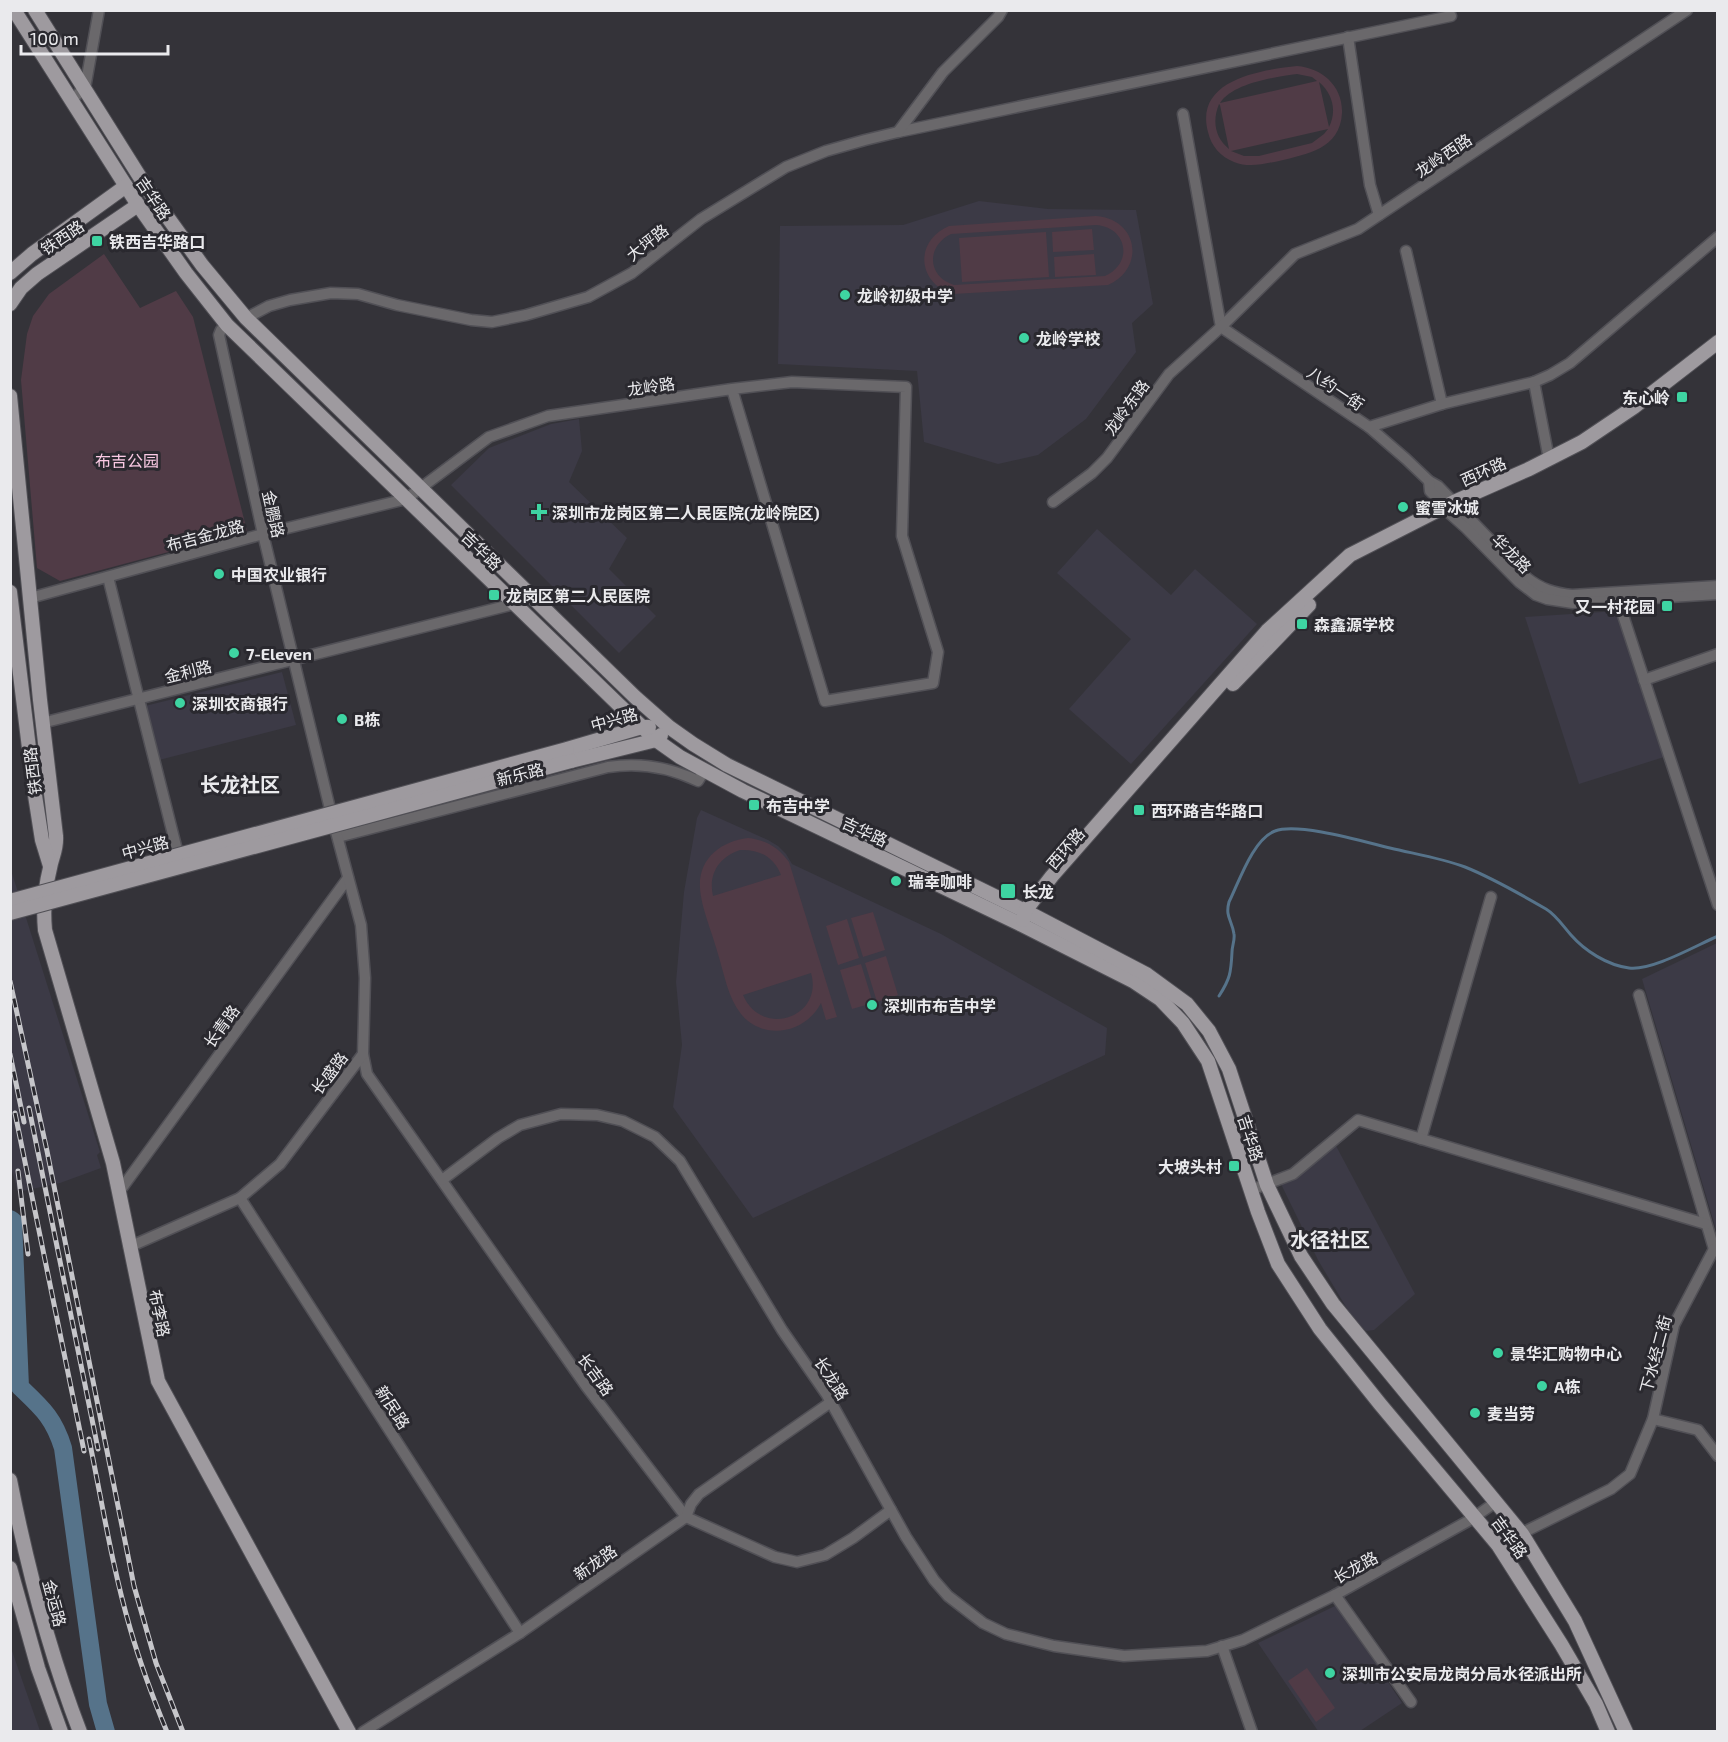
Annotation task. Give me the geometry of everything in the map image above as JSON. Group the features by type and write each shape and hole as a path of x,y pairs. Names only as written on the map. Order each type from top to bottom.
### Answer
{"main road":[{"name":"吉华路","path":"14,10 138,205 186,273 227,325 656,740 680,757 743,792 1027,917 1160,999 1183,1023 1208,1061 1278,1264 1320,1329 1498,1545 1561,1644 1596,1704 1608,1731"},
{"name":"吉华路","path":"35,10 148,190 202,265 246,318 635,697 669,727 728,765 1027,917 1146,974 1187,1004 1209,1031 1229,1069 1267,1185 1301,1256 1333,1304 1522,1534 1575,1621 1626,1731"},
{"name":"铁西路","path":"10,273 32,254 126,186"},
{"name":"铁西路","path":"10,304 16,293 37,274 138,205"},
{"name":"西环路","path":"1027,917 1190,729 1333,580 1356,562 1451,507 1582,442 1625,413 1718,342"},
{"name":"西环路","path":"1451,507 1516,483 1585,449 1637,414 1718,351"},
{"name":"铁西路","path":"10,396 42,723 56,836 55,854 50,866"},
{"name":"铁西路","path":"10,592 39,825 50,866"},
{"path":"23,702 40,700"},
{"name":"中兴路","path":"10,913 569,755 642,727 669,727"},
{"name":"中兴路","path":"10,901 569,755 656,740 669,727"},
{"name":"布李路","path":"50,866 44,917 48,941 105,1133 158,1381 349,1731"},
{"name":"金运路","path":"10,1480 42,1622 80,1731"},
{"name":"金运路","path":"10,1568 38,1668 61,1731"}],"street":[{"path":"70,100 85,88 99,10"},
{"path":"898,132 943,72 1002,10"},
{"name":"龙岭西路","path":"1221,327 1296,254 1358,229 1688,10"},
{"name":"大坪路","path":"246,318 269,306 331,293 358,294 397,305 471,320 492,322 526,315 588,297 632,273 701,219 742,193 786,167 826,152 898,132 1450,16"},
{"path":"1348,37 1370,185 1380,215"},
{"path":"1183,114 1221,327"},
{"path":"1369,427 1442,404 1534,382 1550,375 1570,363 1718,237"},
{"path":"1406,251 1442,404"},
{"name":"金鹏路","path":"227,325 219,335 263,534 333,821"},
{"name":"八约一街","path":"1221,327 1369,427 1429,482"},
{"name":"龙岭东路","path":"1053,502 1092,473 1107,458 1168,374 1221,327"},
{"name":"龙岭路","path":"420,488 489,438 548,416 732,389 792,382 906,387 902,536 938,652 933,683 825,701 732,389"},
{"path":"1534,382 1549,459"},
{"name":"华龙路","path":"1429,482 1430,491 1451,507 1527,578 1546,590 1572,595 1718,586"},
{"name":"布吉金龙路","path":"30,598 263,534 406,499 420,488"},
{"name":"华龙路","path":"1451,507 1467,528 1519,582 1536,595 1573,603 1718,594"},
{"path":"108,577 179,858"},
{"path":"1618,600 1718,905"},
{"name":"金利路","path":"42,723 514,604"},
{"path":"1644,680 1718,654"},
{"name":"新乐路","path":"338,837 624,764 681,772 698,781 704,771"},
{"path":"45,897 179,858 333,821"},
{"path":"45,897 333,821"},
{"name":"长盛路","path":"129,1247 240,1198 280,1164 363,1054 365,978 361,925 333,821"},
{"name":"长青路","path":"119,1192 348,878"},
{"path":"1422,1139 1491,897"},
{"path":"1639,995 1706,1224 1716,1247"},
{"name":"长吉路","path":"363,1054 367,1074 586,1386 686,1517 775,1557 797,1562 825,1555 891,1510"},
{"name":"长龙路","path":"442,1180 498,1138 520,1125 561,1114 597,1115 623,1121 655,1137 680,1161 782,1330 831,1402 906,1537 934,1580 948,1596 983,1623 1006,1634 1054,1646 1124,1656 1207,1651 1222,1647 1243,1640 1335,1595 1475,1517 1496,1502"},
{"path":"1251,1190 1293,1173 1358,1120 1706,1224"},
{"name":"新民路","path":"240,1198 520,1633"},
{"name":"下水经二街","path":"1522,1534 1611,1489 1630,1474 1653,1419 1674,1325 1716,1247"},
{"name":"新龙路","path":"363,1731 520,1633 686,1517 691,1504 699,1494 831,1402"},
{"path":"1653,1419 1698,1430 1718,1456"},
{"path":"1498,1545 1522,1534"},
{"path":"1335,1595 1411,1702"},
{"path":"1222,1647 1252,1731"}],"shaded area":[{"name":"龙岭学校","path":"979,201 1048,209 1136,210 1153,304 1132,323 1136,352 1086,419 1038,455 998,464 924,442 917,371 778,364 780,226 903,225"},
{"name":"深圳市龙岗区第二人民医院(龙岭院区)","path":"579,419 582,451 569,482 627,538 609,569 656,616 619,653 451,485 489,448 551,424"},
{"path":"1097,529 1171,595 1195,569 1257,624 1131,764 1069,709 1131,639 1057,573"},
{"path":"1617,611 1664,757 1579,784 1525,617"},
{"path":"282,672 296,725 159,760 145,706"},
{"name":"深圳市布吉中学","path":"701,810 768,840 786,854 792,864 941,934 1107,1028 1105,1055 753,1218 673,1107 682,1045 676,982 684,892 697,818"},
{"path":"10,867 100,1152 97,1155 101,1168 60,1183 18,1192 10,1164"},
{"path":"1717,943 1717,1233 1642,979"},
{"path":"1335,1144 1415,1294 1374,1330 1366,1331 1352,1317 1318,1260 1281,1184"},
{"name":"深圳市公安局龙岗分局水径派出所","path":"1337,1605 1402,1703 1360,1731 1318,1731 1258,1643"},
{"path":"10,1645 20,1674 40,1731 11,1731"}],"green space":[{"path":"1297,66 1315,70 1329,80 1339,95 1342,113 1340,125 1329,142 1300,156 1262,164 1240,164 1221,154 1209,137 1206,114 1211,100 1220,89 1249,75","holes":["1297,74 1312,77 1317,81 1220,103 1234,90 1266,79","1319,82 1328,92 1332,103 1333,115 1329,127","1219,104 1229,149 1218,134 1216,117","1328,129 1312,143 1259,156 1244,156 1231,151"]},
{"path":"1096,216 1110,219 1121,226 1132,245 1132,256 1128,267 1120,277 1108,285 953,294 941,289 932,281 924,262 925,251 930,241 949,226","holes":["1096,225 1115,232 1120,239 1123,255 1120,263 1105,276 954,285 939,275 933,261 937,246 951,234"]},
{"path":"1092,229 1094,250 1053,252 1052,232"},
{"path":"1046,232 1049,277 962,282 959,238"},
{"name":"布吉公园","path":"104,254 140,308 176,291 193,317 247,531 60,581 37,568 21,380 27,334 33,316 49,294"},
{"path":"1094,254 1096,275 1055,277 1054,257"},
{"path":"748,838 760,840 776,848 789,862 837,1017 826,1020 821,1003 805,1022 783,1030 772,1031 750,1023 733,1001 705,912 700,878 707,860 713,853 720,847","holes":["740,850 765,855 774,863 781,875 713,896 712,881 717,867 726,857","811,973 813,988 809,1001 800,1011 789,1017 776,1019 763,1016 752,1008 743,995"]},
{"path":"873,912 885,950 863,957 851,918"},
{"path":"847,919 859,958 838,965 826,926"},
{"path":"886,956 898,995 877,1002 865,963"},
{"path":"861,964 873,1003 852,1009 840,970"},
{"path":"1307,1668 1335,1708 1316,1722 1288,1681"}],"waterway":[{"path":"1219,996 1229,976 1234,939 1228,915 1229,902 1253,852 1260,843 1275,831 1286,829 1332,834 1465,867 1546,909 1571,935 1597,956 1629,968 1649,966 1718,936"},
{"path":"10,1219 13,1221 20,1387 46,1414 56,1429 63,1448 98,1704 106,1732"}],"railway":[{"path":"10,981 47,1151 134,1586 156,1663 183,1732"},
{"path":"10,1054 24,1122"},
{"path":"29,1108 98,1449"},
{"path":"15,1113 84,1451"},
{"path":"18,1171 28,1254"},
{"path":"89,1439 124,1605 142,1667 167,1732"}],"place":[{"name":"铁西吉华路口","path":"97,241"},
{"name":"龙岭初级中学","path":"845,295"},
{"name":"龙岭学校","path":"1024,338"},
{"name":"东心岭","path":"1682,397"},
{"name":"蜜雪冰城","path":"1403,507"},
{"name":"深圳市龙岗区第二人民医院(龙岭院区)","path":"539,512"},
{"name":"中国农业银行","path":"219,574"},
{"name":"龙岗区第二人民医院","path":"494,595"},
{"name":"又一村花园","path":"1667,606"},
{"name":"森鑫源学校","path":"1302,624"},
{"name":"7-Eleven","path":"234,653"},
{"name":"深圳农商银行","path":"180,703"},
{"name":"B栋","path":"342,719"},
{"name":"布吉中学","path":"754,805"},
{"name":"西环路吉华路口","path":"1139,810"},
{"name":"瑞幸咖啡","path":"896,881"},
{"name":"长龙","path":"1008,891"},
{"name":"深圳市布吉中学","path":"872,1005"},
{"name":"大坡头村","path":"1234,1166"},
{"name":"景华汇购物中心","path":"1498,1353"},
{"name":"A栋","path":"1542,1386"},
{"name":"麦当劳","path":"1475,1413"},
{"name":"深圳市公安局龙岗分局水径派出所","path":"1330,1673"}],"district":[{"name":"长龙社区","path":"240,784"},
{"name":"水径社区","path":"1330,1239"}]}
